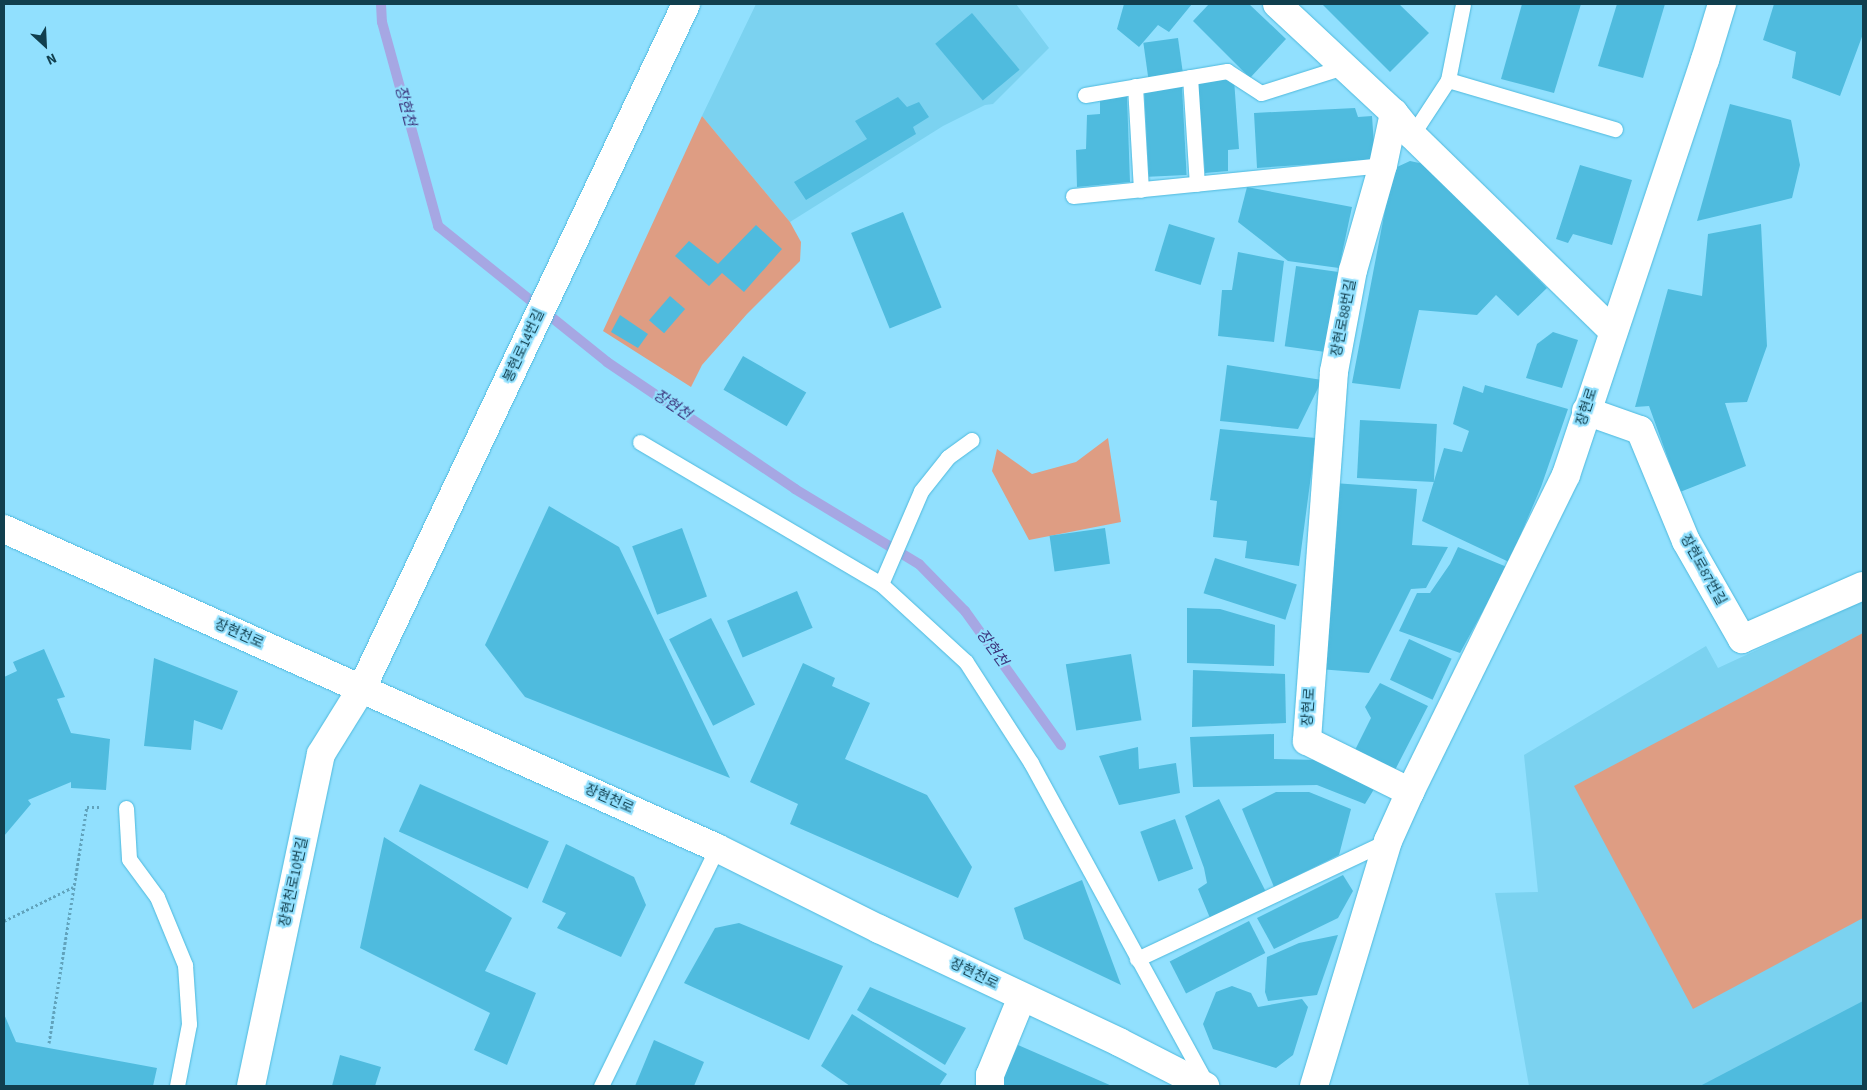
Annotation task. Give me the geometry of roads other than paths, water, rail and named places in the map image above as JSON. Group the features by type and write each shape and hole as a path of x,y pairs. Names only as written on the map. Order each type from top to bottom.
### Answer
{"street":[{"name":"봉현로14번길","path":"362,688 686,4"},
{"path":"1277,4 1394,113 1412,135 1613,331"},
{"name":"장현로","path":"1314,1086 1388,841 1410,792 1566,475 1722,4"},
{"name":"장현로88번길","path":"1322,528 1334,372 1353,270 1384,164 1394,113"},
{"name":"장현로87번길","path":"1586,411 1640,430 1686,541 1742,638 1863,586"},
{"name":"장현로","path":"1322,528 1307,741 1410,792"},
{"name":"장현천로","path":"4,530 362,688 717,848 1207,1086"},
{"name":"장현천로10번길","path":"251,1086 321,754 362,688"},
{"path":"990,1086 990,1075 1022,997"}],"lane":[{"path":"1412,135 1448,80 1463,4"},
{"path":"1084,95 1227,71 1260,93 1343,67"},
{"path":"1190,77 1197,184"},
{"path":"1448,80 1615,129"},
{"path":"1135,86 1141,190"},
{"path":"1073,196 1384,164"},
{"path":"881,584 921,491 948,457 972,440"},
{"name":"장현천로","path":"640,442 881,584 966,662 1030,763 1207,1086"},
{"path":"126,808 129,859 157,897 185,965 189,1024 177,1086"},
{"path":"1137,959 1388,841"},
{"path":"601,1086 717,848"}],"waterway":[{"name":"장현천","path":"381,4 382,22 438,226 607,362 795,489 919,564 965,611 1061,745"}]}
